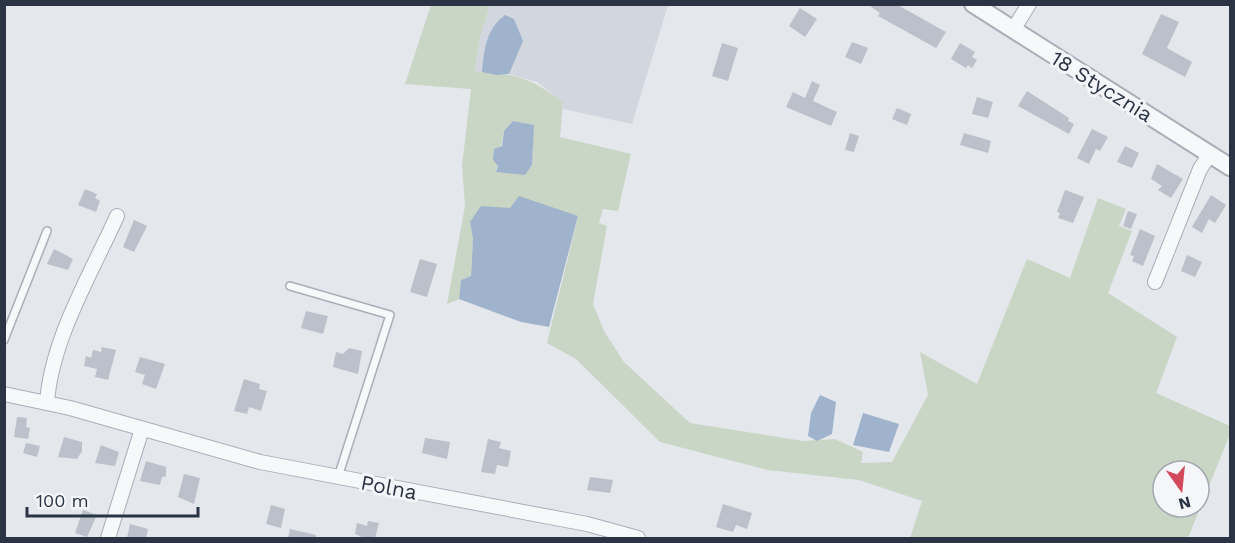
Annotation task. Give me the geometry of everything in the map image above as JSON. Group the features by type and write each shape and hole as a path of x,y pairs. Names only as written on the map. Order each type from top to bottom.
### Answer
{"street":[{"name":"18 Stycznia","path":"973,4 1230,168"},
{"path":"1013,30 1029,4"},
{"path":"1155,282 1200,169 1210,154"},
{"path":"47,403 49,376 60,343 117,216"},
{"name":"Polna","path":"4,394 47,403 260,462 587,525 638,538"},
{"path":"108,538 142,429"}],"lane":[{"path":"4,340 47,231"},
{"path":"290,286 390,315 338,477"}],"shaded area":[{"path":"490,5 668,5 632,124 563,109 563,102 537,82 509,74 475,72 479,41"}],"green space":[{"path":"431,5 490,5 479,41 475,72 522,78 541,87 563,102 560,137 631,154 618,211 603,209 599,223 607,226 593,304 604,331 624,362 690,423 803,441 835,439 863,452 861,463 892,462 928,395 920,352 977,384 1027,259 1070,278 1098,198 1126,209 1119,226 1132,231 1108,293 1177,337 1156,393 1230,426 1230,434 1211,481 1211,459 1151,459 1151,519 1196,519 1188,538 910,538 922,501 859,480 768,470 660,442 576,359 547,343 578,217 510,208 470,222 473,239 471,276 461,280 459,299 447,304 465,206 462,166 471,89 405,84","holes":["513,121 533,125 532,166 496,172 504,131"]}],"water":[{"path":"505,15 514,19 523,41 509,74 496,75 482,72 485,48 490,33"},
{"path":"513,121 534,125 532,165 525,175 496,172 498,166 493,160 494,149 502,146 504,131"},
{"path":"519,196 578,216 549,327 521,322 459,299 461,280 471,276 473,239 470,222 481,206 510,208"},
{"path":"820,395 836,402 832,434 817,441 808,436 811,413"},
{"path":"863,413 899,424 889,452 853,445"}],"building":[{"path":"867,4 896,4 946,32 936,48 878,16 880,13"},
{"path":"800,8 817,19 805,37 789,26"},
{"path":"1161,14 1179,22 1167,48 1192,62 1185,77 1142,54"},
{"path":"852,42 868,48 861,64 845,57"},
{"path":"722,43 738,48 728,81 712,76"},
{"path":"960,43 975,52 972,57 977,60 972,68 968,65 966,68 951,59"},
{"path":"812,81 820,85 813,101 837,112 831,126 786,107 793,92 805,98"},
{"path":"1027,91 1069,118 1068,121 1074,124 1069,134 1018,106"},
{"path":"977,97 993,102 988,118 972,114"},
{"path":"897,108 911,114 907,125 892,119"},
{"path":"1092,129 1108,137 1100,151 1096,149 1089,164 1077,158"},
{"path":"850,133 859,136 854,152 845,150"},
{"path":"964,133 991,141 988,153 960,145"},
{"path":"1125,146 1139,153 1132,168 1117,162"},
{"path":"1157,164 1183,179 1171,198 1158,190 1162,186 1151,179"},
{"path":"85,189 97,194 95,198 100,201 96,212 78,205"},
{"path":"1065,190 1084,197 1073,223 1058,218 1060,213 1057,212"},
{"path":"1211,195 1226,205 1215,223 1209,219 1202,233 1192,227"},
{"path":"1128,211 1137,214 1131,229 1123,226"},
{"path":"134,220 147,226 134,252 123,247"},
{"path":"1140,229 1155,236 1143,266 1132,261 1134,256 1130,255"},
{"path":"54,249 73,259 68,270 47,264"},
{"path":"1187,255 1202,262 1195,277 1181,271"},
{"path":"420,259 437,264 427,297 410,292"},
{"path":"306,311 328,316 323,334 301,328"},
{"path":"102,347 116,350 108,380 95,377 97,369 84,366 86,356 91,358 93,350 101,352"},
{"path":"349,348 362,351 358,374 333,367 336,352 343,354"},
{"path":"140,357 165,364 156,389 142,384 145,375 135,372"},
{"path":"244,379 260,384 259,389 267,391 261,411 249,407 247,414 234,411"},
{"path":"17,417 27,418 26,427 30,428 28,439 14,437"},
{"path":"64,437 82,442 82,451 77,459 58,457"},
{"path":"425,438 450,442 447,459 422,453"},
{"path":"488,439 501,442 499,448 511,451 508,467 497,465 495,474 481,472"},
{"path":"26,443 40,446 37,457 23,453"},
{"path":"101,445 119,452 115,466 95,463"},
{"path":"146,461 166,467 166,476 162,477 160,485 140,481"},
{"path":"184,474 200,478 194,504 178,497"},
{"path":"590,477 613,480 610,493 587,490"},
{"path":"723,504 752,513 747,529 736,525 733,532 716,527"},
{"path":"271,505 285,509 281,528 266,524"},
{"path":"83,510 97,515 87,537 75,533"},
{"path":"368,521 379,523 375,538 364,538 355,534 357,523 367,526"},
{"path":"130,524 148,529 146,538 127,538"},
{"path":"290,529 316,535 316,538 288,538"}]}
